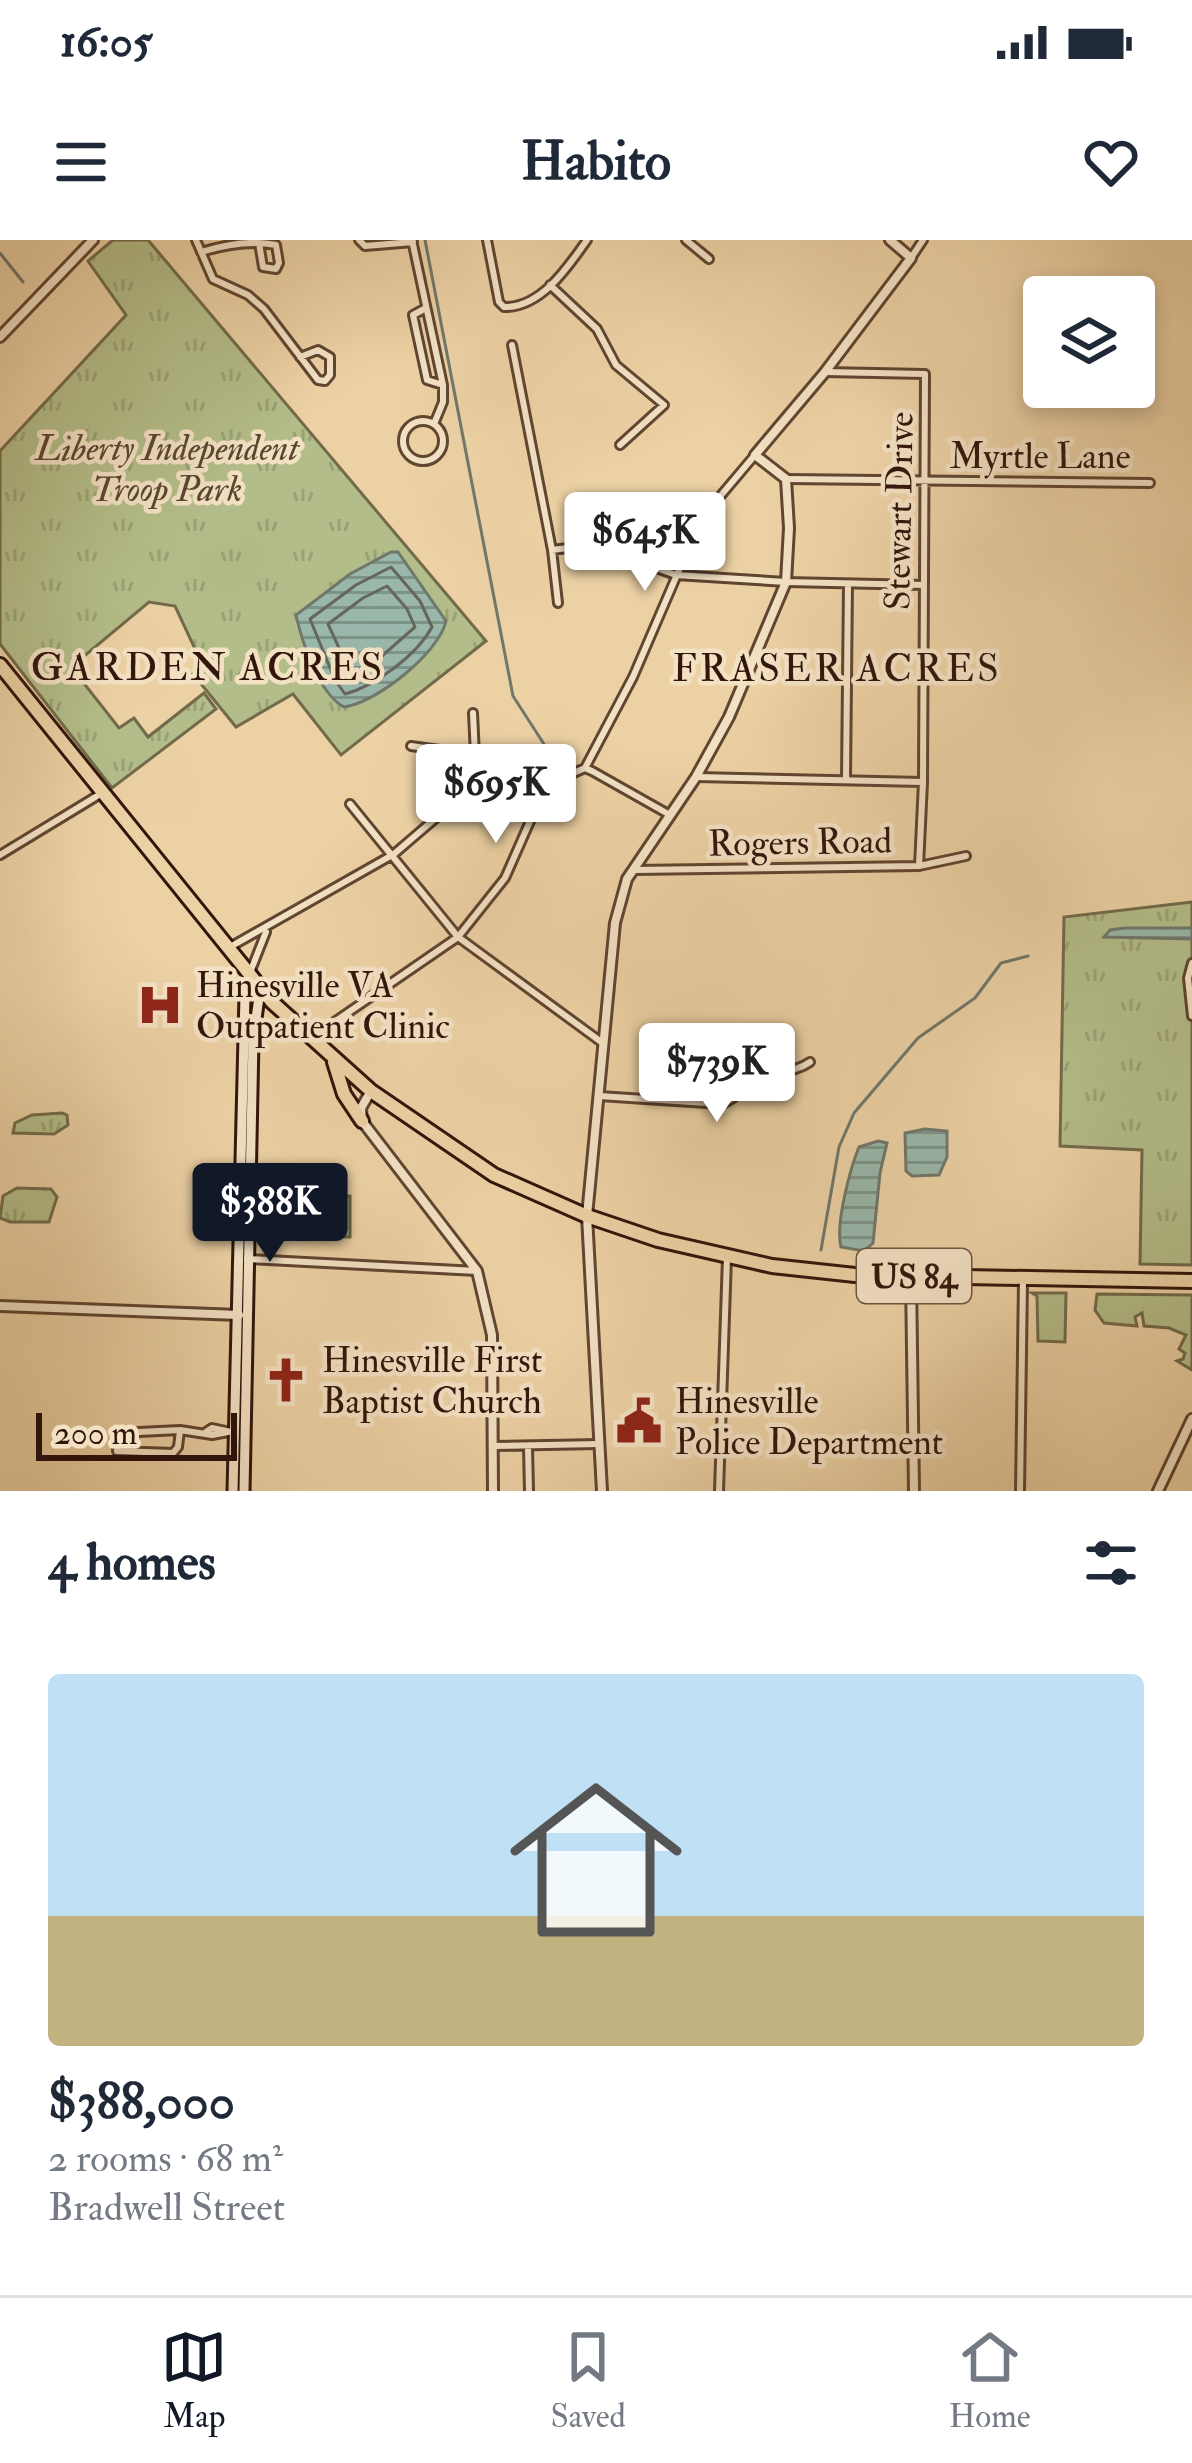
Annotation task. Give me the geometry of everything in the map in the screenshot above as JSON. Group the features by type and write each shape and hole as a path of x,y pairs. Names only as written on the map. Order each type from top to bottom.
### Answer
{"highway":[{"name":"US 84","path":"0,665 260,990 371,1091 494,1174 586,1216 658,1240 727,1258 823,1273 1192,1281"},
{"path":"329,1057 344,1094 362,1121"}],"main road":[{"path":"244,1258 245,995 249,977"},
{"path":"244,1491 242,1316 253,1040 260,990"},
{"path":"233,1491 231,1432 242,1316"}],"street":[{"path":"0,337 93,240"},
{"path":"196,240 213,279 248,295 264,309 300,357 318,380 325,381 330,375 330,357 318,350 300,357"},
{"path":"359,240 365,246 412,241 443,385 443,402 434,424"},
{"path":"487,240 499,302 517,308 550,285 587,240"},
{"path":"686,240 709,259"},
{"path":"890,240 910,258"},
{"path":"304,1034 327,1027 458,938 505,878 545,798 569,775 585,768 633,677 701,519 825,372 923,240"},
{"path":"201,252 259,243 276,245 280,262 276,269 263,267 259,243"},
{"path":"550,285 597,329 616,365 664,405 620,445"},
{"path":"425,308 413,315 427,380 443,385"},
{"path":"512,345 552,550 557,603"},
{"name":"Stewart Drive","path":"825,372 925,374 919,866"},
{"path":"421,421 434,424 444,439 439,454 428,461 414,460 403,446 406,429 421,421"},
{"path":"602,1491 586,1216 615,922 620,897 634,870 696,777 753,666 786,582 786,479 755,455"},
{"name":"Myrtle Lane","path":"786,479 1150,483"},
{"path":"552,550 592,545 676,575 924,585"},
{"path":"846,778 848,584"},
{"path":"226,949 394,854 458,799 475,754 472,713"},
{"path":"411,746 475,754"},
{"path":"585,768 670,815"},
{"path":"696,777 923,782"},
{"path":"0,855 102,793"},
{"path":"350,804 458,938 604,1044"},
{"name":"Rogers Road","path":"634,870 919,866 966,856"},
{"path":"249,977 268,929"},
{"path":"1192,963 1192,1016"},
{"path":"327,1027 329,1057"},
{"path":"599,1096 722,1104 734,1100 756,1079 795,1071 810,1062"},
{"path":"371,1091 360,1110 362,1121 477,1271 491,1335 493,1491"},
{"path":"244,1258 477,1271"},
{"path":"719,1491 727,1258"},
{"path":"911,1276 914,1491"},
{"path":"1020,1491 1023,1278"},
{"path":"0,1306 242,1316"},
{"path":"1158,1491 1192,1420"},
{"path":"180,1430 178,1448 172,1453 117,1450 118,1433 180,1430 206,1432 212,1428 231,1432"},
{"path":"492,1447 599,1444"},
{"path":"528,1446 529,1491"}],"green space":[{"name":"Liberty Independent Troop Park","path":"113,240 148,240 486,641 341,755 293,694 236,727 193,674 203,666 175,606 149,602 71,667 119,728 134,718 148,737 204,693 216,709 112,788 0,644 0,451 126,315 88,261"},
{"path":"1192,902 1192,1265 1140,1264 1142,1150 1060,1146 1064,917"},
{"path":"62,1113 68,1125 54,1134 13,1133 15,1123 32,1115"},
{"path":"17,1188 51,1189 57,1197 49,1222 0,1218 3,1196"},
{"path":"350,1196 350,1237 301,1236 299,1198"},
{"path":"1032,1293 1066,1293 1065,1342 1038,1341 1037,1296"},
{"path":"1097,1294 1192,1295 1192,1370 1177,1361 1183,1359 1185,1353 1179,1349 1186,1335 1144,1326 1142,1313 1135,1317 1137,1326 1104,1323 1095,1310"}],"water":[{"path":"398,552 446,621 432,647 404,674 372,696 344,707 319,679 296,615 350,574"},
{"path":"1192,928 1192,939 1104,937 1110,930"},
{"path":"947,1131 947,1157 939,1175 912,1176 906,1171 905,1133"},
{"path":"887,1143 873,1243 864,1251 841,1247 842,1211 855,1157 859,1147"}],"waterway":[{"path":"425,240 513,696 551,755"},
{"path":"0,253 23,282"},
{"path":"821,1250 839,1147 854,1113 918,1038 975,998 1001,963 1028,956"}],"place":[{"name":"Hinesville VA Outpatient Clinic","path":"160,1005"},
{"name":"Hinesville First Baptist Church","path":"286,1380"},
{"name":"Hinesville Police Department","path":"639,1421"}],"district":[{"name":"GARDEN ACRES","path":"208,666"},
{"name":"FRASER ACRES","path":"837,667"}]}
